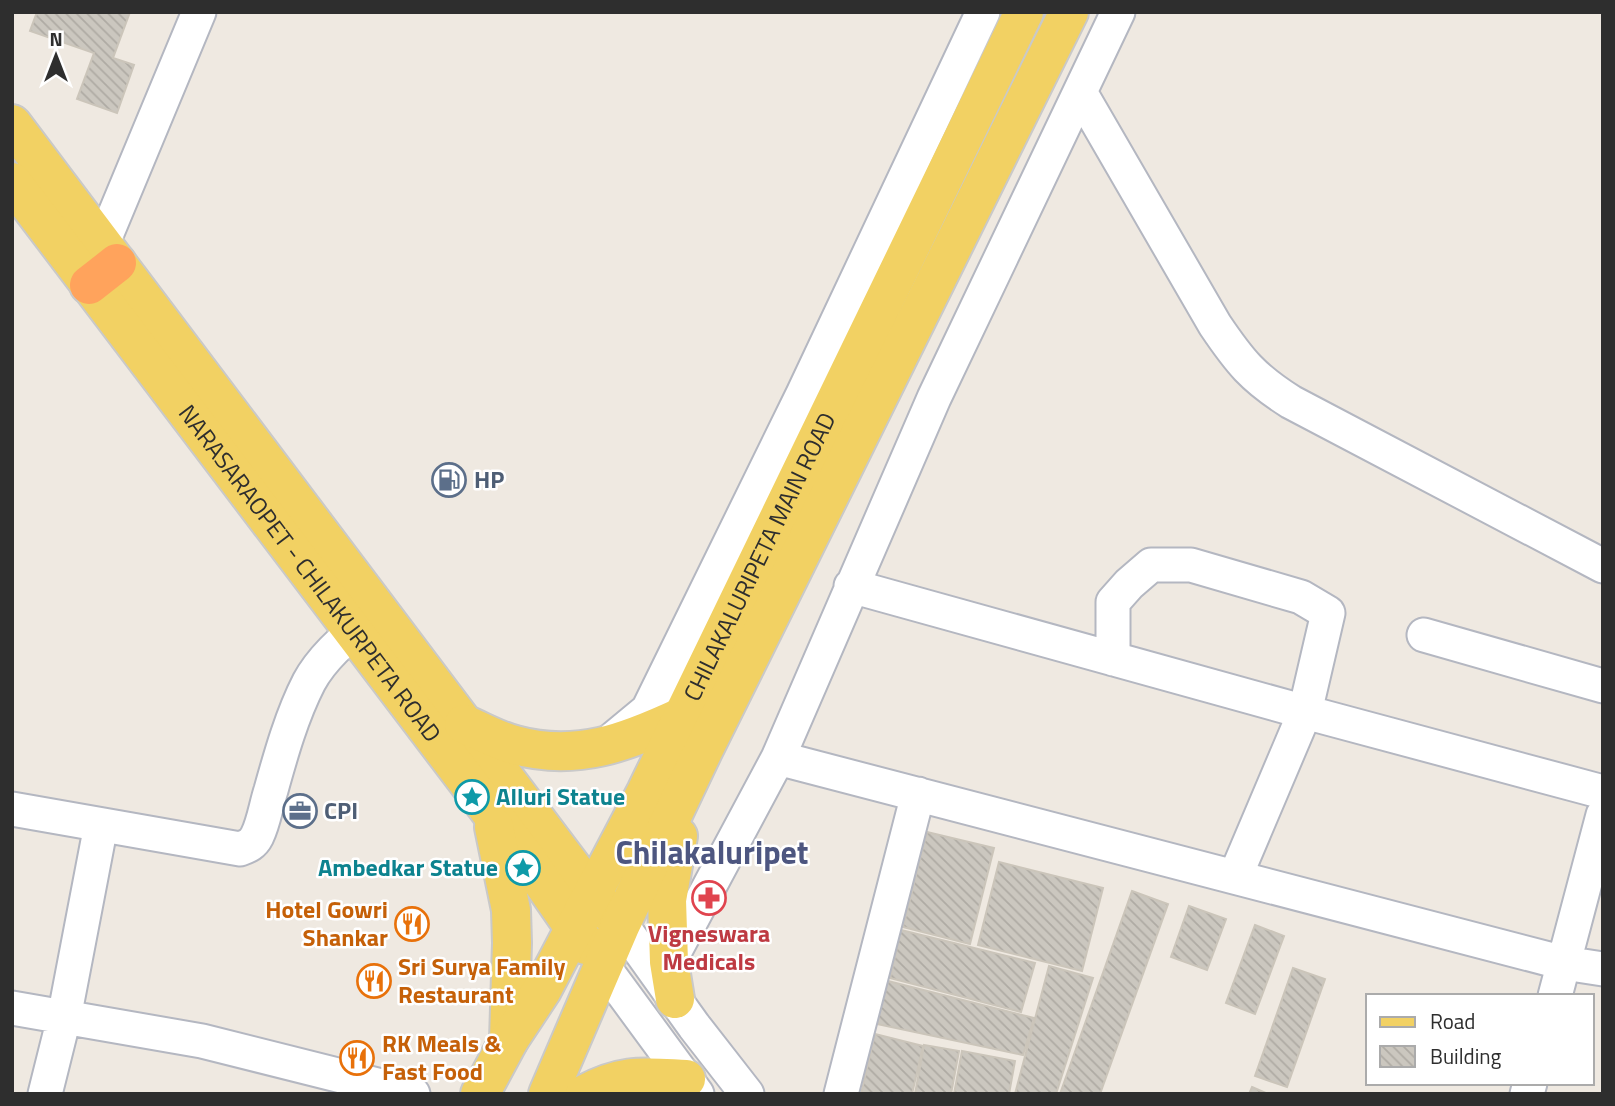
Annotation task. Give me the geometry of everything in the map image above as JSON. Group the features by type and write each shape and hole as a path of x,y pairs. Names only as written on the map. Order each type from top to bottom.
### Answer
{"main road":[{"name":"CHILAKALURIPETA MAIN ROAD","path":"480,1094 575,930 646,792 1024,12"},
{"name":"CHILAKALURIPETA MAIN ROAD","path":"548,1094 621,924 685,789 1069,12"},
{"name":"NARASARAOPET - CHILAKURPETA ROAD","path":"12,124 103,264 366,623 490,812 603,966"},
{"name":"NARASARAOPET - CHILAKURPETA ROAD","path":"12,182 103,264"},
{"name":"NARASARAOPET - CHILAKURPETA ROAD","path":"366,623 462,723 592,894 621,924"},
{"path":"462,723 513,745 557,752 603,747 640,736 683,716"},
{"path":"675,999 669,962 667,900 685,789"},
{"path":"490,812 502,857 511,910 509,1040"},
{"path":"591,1092 630,1077 692,1087"}],"street":[{"path":"103,264 200,12"},
{"path":"603,747 648,710 803,394 984,12"},
{"path":"669,962 778,758 934,398 1118,12"},
{"path":"1080,92 1215,325 1239,360 1263,385 1603,566"},
{"path":"1113,659 1113,603 1129,584 1151,565 1191,565 1301,597 1328,613 1305,712 1235,877"},
{"path":"851,586 1603,792"},
{"path":"12,809 240,849 250,845 256,838 263,819 270,790 309,681 324,660 366,623"},
{"path":"1424,635 1603,686"},
{"path":"778,758 1564,963 1603,969"},
{"path":"841,1094 918,794"},
{"path":"1556,994 1603,815"},
{"path":"45,1094 64,1018 101,825"},
{"path":"621,924 747,1094"},
{"path":"603,966 692,1087"},
{"path":"12,1008 202,1041 413,1094"}],"building":[{"path":"37,12 130,12 113,58 134,65 117,113 77,99 94,53 30,31"},
{"path":"927,832 994,848 970,944 903,927"},
{"path":"999,862 1103,888 1082,971 978,945"},
{"path":"1132,891 1168,904 1100,1094 1060,1094"},
{"path":"1189,906 1226,919 1207,970 1171,957"},
{"path":"1255,925 1284,936 1255,1014 1226,1003"},
{"path":"901,930 1035,963 1021,1012 890,978"},
{"path":"1049,966 1093,978 1056,1094 1015,1094"},
{"path":"1293,968 1325,979 1287,1087 1255,1076"},
{"path":"888,981 1034,1018 1023,1055 877,1024"},
{"path":"875,1034 923,1046 912,1094 861,1094"},
{"path":"924,1045 959,1051 951,1094 915,1094"},
{"path":"962,1051 1015,1061 1009,1094 954,1094"},
{"path":"1252,1087 1268,1094 1249,1094"}],"place":[{"name":"HP","path":"449,480"},
{"name":"Alluri Statue","path":"472,797"},
{"name":"CPI","path":"300,811"},
{"name":"Ambedkar Statue","path":"523,868"},
{"name":"Vigneswara Medicals","path":"709,898"},
{"name":"Hotel Gowri Shankar","path":"412,924"},
{"name":"Sri Surya Family Restaurant","path":"374,981"},
{"name":"RK Meals & Fast Food","path":"357,1058"}],"district":[{"name":"Chilakaluripet","path":"712,853"}]}
